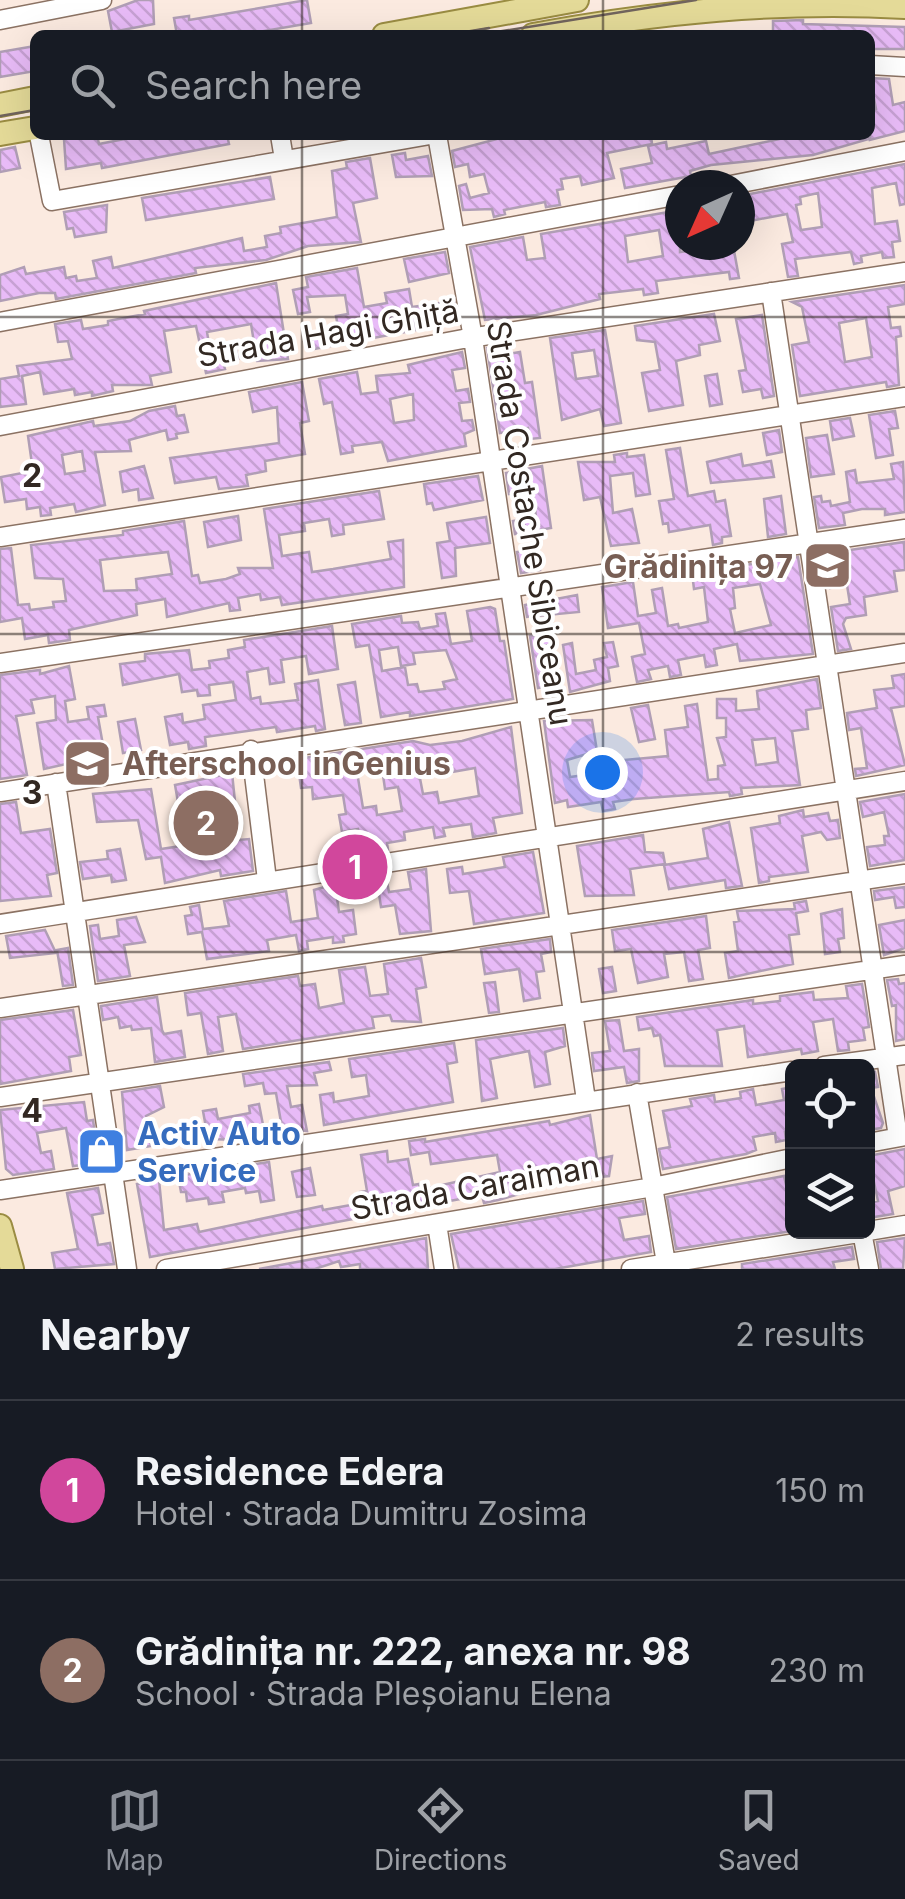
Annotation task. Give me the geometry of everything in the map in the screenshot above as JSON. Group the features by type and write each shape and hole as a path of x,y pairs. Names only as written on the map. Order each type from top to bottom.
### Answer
{"main road":[{"path":"412,30 577,0"},
{"path":"566,30 739,4 850,2 905,8"},
{"path":"0,105 30,99"},
{"path":"0,134 30,129"},
{"path":"0,1226 12,1269"}],"street":[{"path":"0,20 102,0"},
{"path":"875,64 905,66"},
{"path":"40,140 52,200 401,140"},
{"path":"281,140 284,158"},
{"name":"Strada Costache Sibiceanu","path":"435,140 473,338 586,1100"},
{"path":"755,180 905,152"},
{"path":"0,322 665,198"},
{"name":"Strada Hagi Ghiță","path":"0,426 473,338 905,272"},
{"path":"771,292 812,542 858,880 874,970 896,1056 902,1136 875,1142"},
{"path":"0,537 905,396"},
{"path":"0,664 905,529"},
{"path":"0,792 250,750 528,713 905,653"},
{"path":"250,750 267,880"},
{"path":"0,924 905,781"},
{"path":"56,782 127,1269"},
{"path":"0,1008 905,874"},
{"path":"0,1097 905,964"},
{"path":"0,1190 785,1072"},
{"path":"637,1093 666,1263"},
{"name":"Strada Caraiman","path":"173,1268 653,1187 785,1159"},
{"path":"437,1224 444,1269"},
{"path":"875,1230 905,1225"},
{"path":"631,1269 666,1263 744,1260 834,1239"},
{"path":"865,1239 869,1269"}],"building":[{"path":"138,0 153,0 154,24 112,30 108,11"},
{"path":"307,0 311,23 270,30 176,30 174,18 189,16 189,20"},
{"path":"773,21 905,27 905,49 875,49 875,30 773,30"},
{"path":"30,47 30,72 0,77 0,52"},
{"path":"875,78 889,79 893,105 905,102 905,131 875,139"},
{"path":"64,140 98,140 99,144 119,140 228,140 229,144 102,168 101,163 66,169"},
{"path":"493,140 652,140 652,144 607,153 614,178 582,185 580,176 561,179 563,189 557,190 560,205 546,207 545,202 504,210 505,214 494,217 492,209 463,210 459,186 466,184 470,198 489,193 484,174 470,177 468,164 455,167 452,151"},
{"path":"775,140 866,140 813,155 665,170 665,181 625,188 621,169 652,163 648,146 666,142 667,149 706,141 709,154"},
{"path":"15,147 20,168 0,172 0,150"},
{"path":"405,153 406,160 428,156 432,176 396,177 392,155"},
{"path":"370,158 377,198 353,203 361,242 308,246 266,260 195,268 196,273 56,299 55,293 39,293 0,301 0,275 24,267 26,274 64,267 66,278 76,276 77,281 97,278 93,261 111,257 113,268 242,238 244,251 267,247 265,236 281,233 280,227 337,217 332,171 347,168 346,162"},
{"path":"905,164 905,204 900,205 896,183 872,188 875,224 897,221 900,241 892,242 894,257 883,258 882,252 861,256 862,262 854,264 851,252 795,259 798,276 788,277 782,244 793,242 787,214 755,220 755,193","holes":["818,193 822,227 801,230 796,205 801,204 800,197"]},
{"path":"270,177 274,199 146,220 142,198"},
{"path":"107,205 106,232 75,237 73,228 67,229 64,212"},
{"path":"665,213 665,260 736,260 739,278 730,279 729,272 656,281 658,293 644,295 643,289 599,294 600,299 536,315 485,320 470,247 523,237 527,260 545,258 541,234","holes":["659,230 663,256 628,262 625,236"]},
{"path":"445,252 449,273 409,282 404,259"},
{"path":"357,268 364,307 387,303 385,293 409,289 412,307 454,301 457,320 415,322 416,330 314,349 310,333 338,327 336,316 348,314 345,295 307,297 310,312 298,314 293,290 308,287 306,277"},
{"path":"276,283 288,359 257,361 251,324 207,332 210,350 235,345 238,359 223,362 225,369 206,373 196,326 164,331 171,372 150,376 152,385 112,385 113,391 92,396 92,392 75,395 74,389 44,394 40,372 22,376 26,404 0,407 0,379 19,376 17,366 72,359 68,341 58,342 55,324 81,320 83,329 108,325 108,321 145,314 144,311"},
{"path":"905,285 905,304 888,307 891,328 900,327 901,336 896,337 899,385 887,387 886,382 800,396 792,345 809,342 802,307 792,302","holes":["866,318 872,357 845,362 839,323"]},
{"path":"714,314 720,341 699,345 700,355 676,361 683,405 649,411 642,373 660,370 655,342 637,340 635,326"},
{"path":"762,315 774,396 763,398 761,389 743,392 739,371 746,370 736,319"},
{"path":"605,330 621,423 604,426 600,409 562,420 550,338","holes":["594,350 598,376 576,379 572,353"]},
{"path":"501,346 502,355 520,352 525,383 532,382 540,438 530,439 528,428 500,433 487,348"},
{"path":"462,352 465,368 452,370 456,391 468,389 470,402 459,403 462,421 472,420 474,430 464,434 466,446 388,461 382,442 352,446 353,452 341,454 332,402 324,404 319,379 357,372 361,394 378,392 376,376 410,373 408,365","holes":["413,394 414,420 394,423 390,399"]},
{"path":"717,374 722,404 710,406 705,376"},
{"path":"302,382 309,421 300,423 305,454 265,461 266,471 246,475 248,486 219,489 216,477 175,483 170,458 279,443 277,407 253,412 249,392"},
{"path":"175,406 177,416 184,415 188,432 168,440 166,430 129,440 131,451 95,452 105,505 76,512 74,504 50,508 51,515 41,516 40,507 27,509 26,499 5,502 1,477 33,471 28,436 93,421 94,426 130,421 149,411","holes":["82,451 85,471 65,474 62,455"]},
{"path":"895,411 898,428 889,429 893,455 876,458 869,415"},
{"path":"850,418 854,436 833,440 830,421"},
{"path":"779,430 782,452 767,455 763,433"},
{"path":"827,435 834,474 811,477 806,438"},
{"path":"680,448 688,496 714,491 716,502 725,500 731,536 722,537 722,543 713,545 710,525 669,532 668,523 663,524 659,501 674,499 666,450"},
{"path":"627,453 627,457 644,455 650,494 636,496 633,473 610,476 613,513 632,509 639,543 611,546 600,497 584,500 578,462 615,462 614,455"},
{"path":"741,454 743,466 771,461 774,477 711,483 707,462"},
{"path":"903,462 905,512 885,515 885,509 862,509 843,513 845,525 819,528 814,497 821,496 822,502 830,501 831,506 850,502 846,472 855,470 857,483 894,479 891,464"},
{"path":"144,466 153,498 139,500 138,489 123,492 120,472"},
{"path":"542,466 551,528 515,534 513,521 536,517 533,490 509,494 506,473"},
{"path":"478,476 483,500 434,510 432,503 427,504 424,484"},
{"path":"379,491 384,519 343,525 344,534 332,536 329,519 304,523 305,531 279,535 282,556 309,552 312,572 391,559 388,542 403,540 404,587 282,605 280,597 261,600 260,594 238,598 240,610 230,611 229,603 167,617 165,599 136,604 137,615 69,630 70,640 49,643 48,635 25,639 22,618 0,622 0,549 11,548 18,605 29,604 30,610 54,607 53,602 66,601 63,579 35,578 31,545 123,535 123,531 184,521 192,576 198,575 200,583 226,579 240,574 238,568 273,568 264,509","holes":["168,552 172,574 136,579 137,590 104,591 100,560"]},
{"path":"781,496 786,534 768,537 764,499"},
{"path":"238,516 241,540 208,547 204,522"},
{"path":"486,517 490,543 455,548 456,576 442,578 437,543 450,541 447,523"},
{"path":"904,542 905,570 894,571 897,591 864,597 866,615 846,618 843,624 851,649 838,651 831,607 850,604 847,585 830,588 823,554"},
{"path":"537,549 540,570 521,573 517,552"},
{"path":"798,557 813,654 740,661 737,644 714,649 717,665 706,667 704,655 678,660 681,675 670,677 668,666 648,670 651,679 637,682 632,657 645,654 639,623 608,628 602,587 633,582 638,616 656,613 652,590 662,588 668,626 678,624 679,628 708,622 704,587 694,589 692,573","holes":["760,584 771,625 735,633 730,609 735,608 733,588"]},
{"path":"577,595 579,612 527,617 525,605"},
{"path":"495,609 513,699 381,717 369,645 356,647 352,624 401,616 402,623 418,622 420,629 438,626 436,614 445,613 451,644 472,641 467,611","holes":["398,647 401,666 415,664 413,653 446,650 457,679 443,682 445,689 419,692 417,684 408,685 405,667 382,671 379,650"]},
{"path":"332,626 338,669 309,674 306,656 281,660 284,682 270,684 268,668 247,672 251,699 260,697 261,704 298,700 295,684 318,680 325,729 316,731 315,726 277,732 276,727 205,737 206,746 189,749 188,742 170,745 165,717 182,714 183,723 205,719 203,705 236,700 233,682 209,685 210,695 198,696 197,690 182,692 179,674 123,685 120,664 145,661 145,654 189,650 192,670 210,668 209,661 229,658 228,650 245,647 244,640"},
{"path":"552,633 553,644 544,646 550,686 538,688 530,636"},
{"path":"613,642 618,666 608,668 610,681 570,692 563,645 572,643 576,674 596,670 594,660 607,657 604,643"},
{"path":"69,666 75,699 65,701 68,722 89,719 87,707 104,705 106,716 98,717 106,762 85,766 84,760 44,769 37,723 56,720 55,696 31,700 34,713 16,716 27,775 0,779 0,675 40,670 40,674"},
{"path":"905,674 905,706 891,708 905,765 856,776 855,769 867,768 861,728 849,730 847,713 877,708 874,690 894,688 892,676"},
{"path":"817,679 821,708 806,710 808,729 792,731 800,785 741,788 742,794 730,796 729,792 634,799 613,802 615,809 603,811 601,802 568,807 567,800 555,803 544,721 592,720 597,751 567,760 570,777 592,774 590,763 668,756 665,730 688,727 685,706 697,704 708,780 718,779 718,766 725,765 717,738 726,737 726,718 717,718 717,699 736,699 736,711 759,709 757,691","holes":["775,738 778,762 756,765 752,740"]},
{"path":"355,682 361,723 345,725 338,685"},
{"path":"648,705 655,739 639,742 631,708"},
{"path":"135,719 141,750 123,753 118,722"},
{"path":"511,727 522,813 493,818 496,833 473,837 471,824 443,828 445,836 435,838 433,827 404,832 405,840 387,843 388,850 362,852 358,829 342,832 339,815 346,814 343,795 313,799 312,787 301,788 297,759 413,741 430,745 462,741","holes":["451,762 452,772 475,768 479,796 439,803 437,792 423,794 418,768","382,768 385,789 398,787 402,811 377,815 376,806 363,808 357,772"]},
{"path":"232,773 239,840 249,839 253,871 221,876 220,870 165,883 161,857 146,859 138,820 97,822 93,794 151,789 161,849 207,842 201,804 179,808 175,785"},
{"path":"905,794 905,860 870,866 867,847 885,845 884,836 889,836 884,812 863,817 860,802"},
{"path":"16,802 21,833 50,829 57,873 47,875 51,896 0,901 0,804"},
{"path":"803,810 804,817 828,813 830,821 838,820 840,838 827,840 821,832 802,836 808,872 769,877 769,881 759,883 751,828 780,823 779,816"},
{"path":"729,822 742,886 726,888 725,880 669,889 664,865 708,858 703,829"},
{"path":"643,835 645,852 663,853 665,864 630,869 634,895 585,896 577,846"},
{"path":"120,849 126,880 112,882 111,875 83,879 80,862 108,859 107,851"},
{"path":"533,852 544,913 474,924 469,891 450,893 447,869 462,867 463,874 505,867 503,857"},
{"path":"426,869 431,931 400,934 395,905 381,907 379,894 358,897 355,880 386,877 389,892 411,889 408,872"},
{"path":"335,884 339,912 353,910 356,934 343,936 344,942 333,943 333,937 307,941 308,949 299,951 296,935 267,940 269,951 207,959 202,932 188,934 185,916 192,915 190,907 199,905 203,929 229,926 224,901 286,891 291,922 318,918 314,890"},
{"path":"905,887 905,907 896,908 894,897 875,900 874,891"},
{"path":"806,901 808,911 796,913 799,934 789,935 793,964 729,978 725,953 738,951 734,922 739,921 737,911 795,909 794,903"},
{"path":"842,909 844,938 838,939 840,952 825,954 821,914"},
{"path":"706,916 710,948 698,950 703,979 689,981 684,952 664,954 668,977 638,983 631,949 615,951 612,930"},
{"path":"136,917 145,942 124,945 130,976 98,981 90,926 98,925 100,939 119,936 117,920"},
{"path":"905,920 905,948 884,955 879,925"},
{"path":"45,930 56,953 10,958 6,936"},
{"path":"550,939 551,952 541,954 544,971 536,972 540,998 524,1001 519,969 485,974 481,949"},
{"path":"68,948 73,985 63,986 57,950"},
{"path":"421,958 426,987 416,989 421,1022 392,1021 390,1015 372,1017 374,1028 243,1049 236,1014 218,1017 223,1051 208,1054 201,1013 188,1015 185,993 298,976 300,986 315,984 319,1008 344,1003 339,970 365,967 370,996 388,994 384,964"},
{"path":"612,967 616,991 603,993 599,969"},
{"path":"898,979 899,984 905,983 905,1039 896,1041 896,1005 892,1006 887,980"},
{"path":"495,982 499,1012 489,1013 484,983"},
{"path":"862,984 869,1027 863,1028 865,1040 848,1042 849,1050 838,1051 833,1019 813,1022 818,1051 802,1054 801,1049 748,1057 744,1026 717,1030 722,1066 665,1066 660,1035 654,1036 652,1028 639,1030 637,1017 753,1000 753,1004 780,1001 780,996 813,992 814,1000 848,998 846,986"},
{"path":"157,997 162,1030 164,1034 181,1031 185,1057 155,1062 151,1028 120,1028 118,1017 103,1020 101,1006"},
{"path":"73,1010 81,1055 69,1057 71,1071 0,1084 0,1020"},
{"path":"619,1020 624,1051 639,1049 639,1081 627,1083 624,1067 594,1071 592,1053 610,1051 605,1021"},
{"path":"563,1028 565,1046 545,1052 550,1084 535,1087 529,1051 490,1059 497,1098 482,1101 476,1040"},
{"path":"454,1043 457,1062 447,1064 453,1102 324,1125 320,1095 333,1093 334,1102 369,1096 366,1075 352,1077 349,1059"},
{"path":"329,1062 331,1070 314,1073 317,1085 287,1086 291,1107 302,1105 307,1131 282,1128 276,1093 265,1094 263,1083 245,1086 243,1074"},
{"path":"160,1086 164,1107 146,1116 151,1146 127,1150 122,1092"},
{"path":"785,1088 785,1140 776,1142 775,1133 753,1137 756,1150 746,1154 663,1169 659,1149 670,1147 663,1111 692,1106 690,1099 714,1095 715,1102 741,1098 740,1092 753,1089 756,1105 784,1100"},
{"path":"875,1100 883,1123 875,1129"},
{"path":"84,1102 87,1121 93,1120 99,1163 73,1166 66,1128 37,1133 41,1153 51,1151 54,1169 13,1175 6,1169 0,1110"},
{"path":"259,1104 264,1130 240,1140 208,1139 203,1111 216,1109 218,1119 250,1113 249,1106"},
{"path":"590,1115 597,1159 612,1156 609,1176 569,1180 484,1203 482,1196 471,1197 150,1257 137,1184 159,1180 164,1230 197,1224 199,1232 322,1206 323,1210 362,1203 360,1192 367,1191 361,1155 387,1151 388,1162 408,1159 413,1185 419,1184 420,1190 500,1172 497,1155 431,1164 429,1152 411,1155 409,1141 425,1142 549,1121 550,1125"},
{"path":"905,1149 905,1186 888,1191 893,1214 875,1217 878,1201 875,1155"},
{"path":"269,1162 274,1200 261,1202 259,1191 246,1193 245,1188 222,1192 224,1202 209,1204 208,1198 187,1201 186,1192 181,1192 178,1176"},
{"path":"310,1168 315,1195 297,1197 292,1172"},
{"path":"784,1176 785,1232 676,1249 667,1197"},
{"path":"98,1188 103,1213 92,1215 98,1245 110,1243 114,1264 55,1269 52,1253 78,1249 67,1193"},
{"path":"643,1201 645,1214 619,1218 624,1240 649,1236 651,1252 555,1269 459,1269 451,1234"},
{"path":"426,1238 428,1269 360,1269 360,1264 341,1267 339,1261 315,1269 259,1269"},
{"path":"905,1238 903,1269 881,1269 877,1242"},
{"path":"852,1247 854,1259 833,1262 835,1269 742,1269 742,1264"}],"tram line":[{"path":"509,30 696,0"},
{"path":"477,30 489,28"},
{"path":"0,116 30,111"}],"place":[{"name":"Grădinița 97","path":"828,566"},
{"name":"Afterschool inGenius","path":"87,763"},
{"name":"Grădinița nr. 222, anexa nr. 98","path":"206,823"},
{"name":"Residence Edera","path":"355,867"},
{"name":"Activ Auto Service","path":"102,1151"}]}
